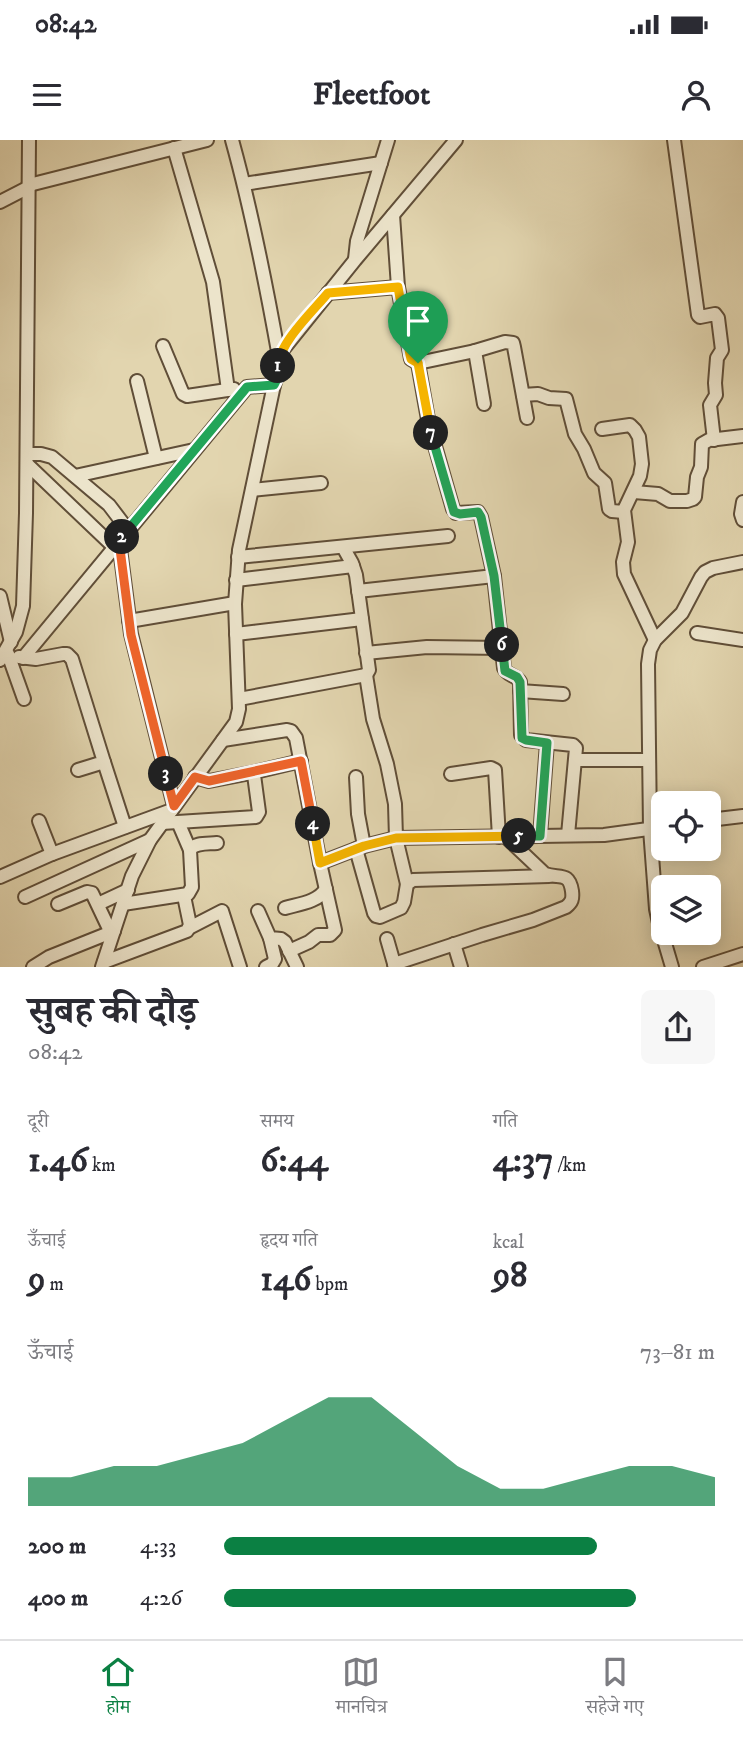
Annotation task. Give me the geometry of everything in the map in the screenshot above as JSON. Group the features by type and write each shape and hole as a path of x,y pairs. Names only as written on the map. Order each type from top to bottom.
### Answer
{"street":[{"path":"6,653 16,632 23,606 27,459 29,140"},
{"path":"0,202 29,186 207,140"},
{"path":"102,966 139,858 236,722 239,709 235,603 238,557 274,385 278,377 279,357 263,269 232,140"},
{"path":"355,260 356,241 388,140"},
{"path":"279,357 285,345 456,140"},
{"path":"674,140 698,314 701,317 715,314 718,318 722,350 717,358 716,395 710,405 714,440"},
{"path":"174,148 213,282 228,390"},
{"path":"244,184 381,163"},
{"path":"393,215 398,287 411,359 418,363 505,342 513,344 527,418"},
{"path":"328,293 398,287"},
{"path":"163,346 183,394 187,396 274,385"},
{"path":"475,351 484,404"},
{"path":"418,363 429,425 453,509 460,514 474,511 480,513 494,576 505,671 519,680 522,738 573,745 577,751 568,835"},
{"path":"137,381 156,458"},
{"path":"23,658 247,387"},
{"path":"523,395 538,394 566,399 575,434 594,473 605,483 609,509 624,512"},
{"path":"601,429 630,425 639,438 642,464 634,492 624,512 628,542 623,562 624,573 655,640"},
{"path":"634,492 657,494 670,501 693,499 701,467 702,444 743,436"},
{"path":"75,476 194,450"},
{"path":"27,459 47,454 52,457 109,505 128,530"},
{"path":"27,459 116,544 129,621 173,808"},
{"path":"252,489 321,483"},
{"path":"743,502 743,520"},
{"path":"238,557 448,536"},
{"path":"343,547 353,566 358,591 373,719 387,764 395,804 396,838 407,884 401,908 380,917 374,913 360,847 356,777"},
{"path":"236,580 353,566"},
{"path":"653,791 649,760 650,650 655,640 682,613 705,572 713,568 741,566"},
{"path":"358,591 494,576"},
{"path":"0,596 6,653 24,699"},
{"path":"129,621 235,603"},
{"path":"236,634 362,619"},
{"path":"697,633 743,640"},
{"path":"366,653 427,647 502,648"},
{"path":"6,653 36,659 63,654 70,656 125,827"},
{"path":"239,699 366,675"},
{"path":"520,691 563,694"},
{"path":"223,740 287,730 296,738 335,930 330,935 318,935 309,943 289,951"},
{"path":"540,836 547,743"},
{"path":"576,760 649,760"},
{"path":"195,777 209,781 301,761"},
{"path":"78,769 104,762"},
{"path":"452,774 491,768 495,770 502,836 550,876"},
{"path":"162,823 256,817 259,812 255,772"},
{"path":"0,877 173,808"},
{"path":"721,819 743,817"},
{"path":"39,821 52,854"},
{"path":"123,904 188,894 192,887 190,850 178,822"},
{"path":"320,863 360,847 396,838 613,834 651,829"},
{"path":"25,898 150,840"},
{"path":"85,842 96,864"},
{"path":"190,850 197,845 217,843"},
{"path":"657,861 656,909 672,967"},
{"path":"387,939 395,965 533,920 566,907 572,898 571,883 564,876 414,880 407,884"},
{"path":"285,908 310,901 322,895 326,889"},
{"path":"97,904 128,890"},
{"path":"58,904 90,892 112,932"},
{"path":"184,896 190,928"},
{"path":"102,966 185,933 222,911 240,967"},
{"path":"258,911 270,937 275,959 265,967"},
{"path":"33,967 49,957 112,932"},
{"path":"270,937 285,942 297,967"},
{"path":"454,944 461,967"},
{"path":"703,967 743,954"}],"route":[{"path":"398,287 411,359 418,363 429,425 454,512 480,513 494,576 504,668 520,682 522,738 547,743 540,836 396,838 364,846 320,863 301,761 209,781 195,777 174,806 131,635 119,541 247,387 274,385 278,377 279,357 285,345 328,293 398,287"}]}
